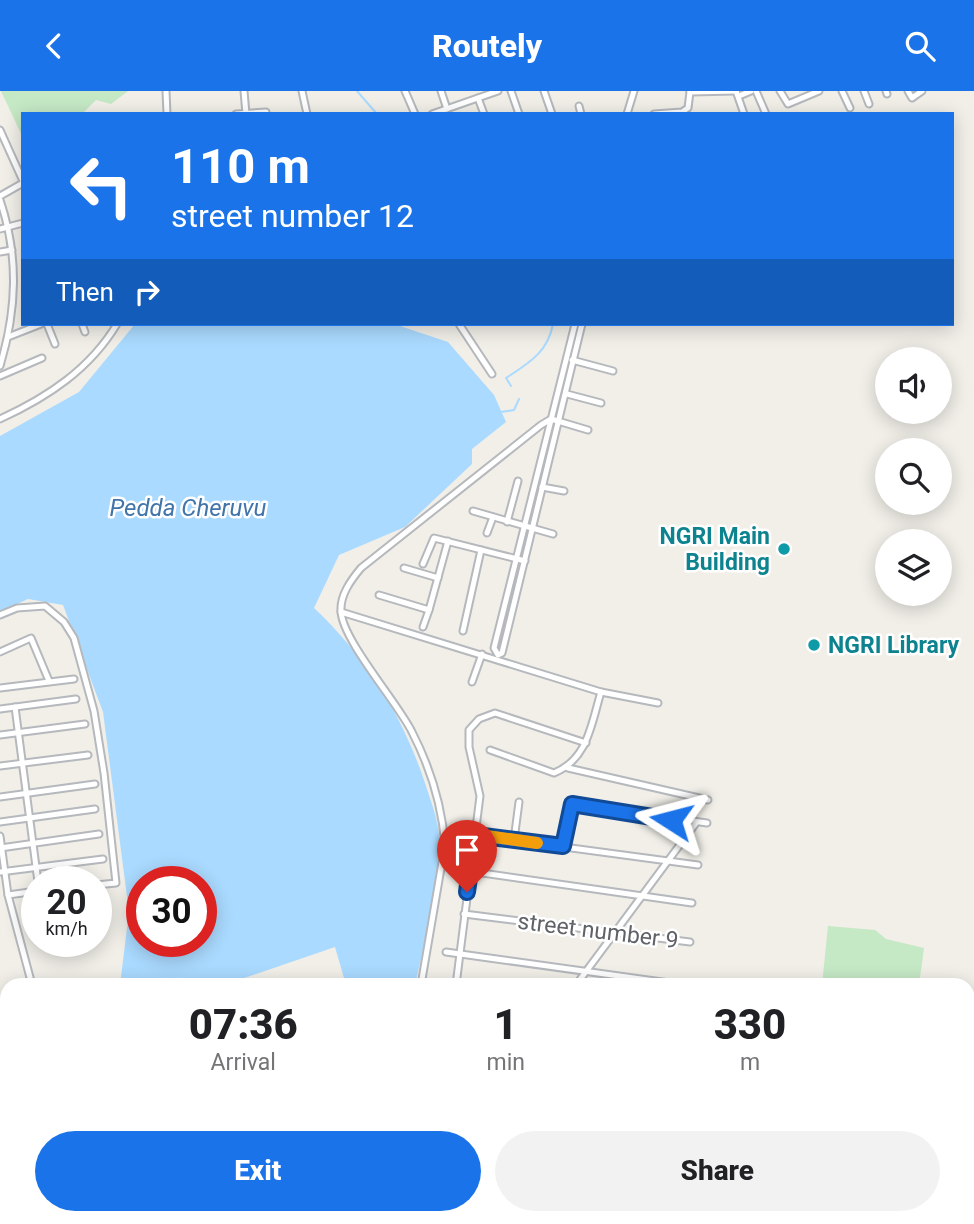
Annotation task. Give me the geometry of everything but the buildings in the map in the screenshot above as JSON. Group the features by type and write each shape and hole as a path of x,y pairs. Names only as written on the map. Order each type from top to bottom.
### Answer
{"street":[{"path":"166,91 167,112"},
{"path":"244,91 246,112"},
{"path":"302,91 307,112"},
{"path":"405,91 414,112"},
{"path":"441,91 444,111 498,91"},
{"path":"511,91 518,112"},
{"path":"544,91 551,112"},
{"path":"628,112 634,91"},
{"path":"674,112 688,108 688,92 753,91 765,112"},
{"path":"779,91 788,104 819,91"},
{"path":"842,91 850,108"},
{"path":"864,91 869,104"},
{"path":"908,91 912,98 922,91"},
{"path":"737,93 743,112"},
{"path":"478,98 483,112"},
{"path":"579,106 580,112"},
{"path":"0,130 21,177"},
{"path":"0,150 8,148"},
{"path":"0,366 15,299 9,228 0,198 21,183"},
{"path":"0,229 21,224"},
{"path":"0,252 12,250"},
{"path":"13,265 21,262"},
{"path":"15,299 21,297"},
{"path":"8,337 36,326"},
{"path":"48,326 55,344"},
{"path":"83,326 85,332"},
{"path":"0,419 22,409 68,379 94,357 116,326"},
{"path":"460,326 492,374"},
{"path":"575,326 493,651 498,655 502,653 534,529 582,326"},
{"path":"0,376 42,358"},
{"path":"567,359 613,371"},
{"path":"567,394 601,403"},
{"path":"551,419 588,429"},
{"path":"422,978 445,845 436,791 412,731 355,644 341,612 345,591 361,568 527,435 551,419"},
{"path":"507,522 518,481"},
{"path":"536,486 564,491"},
{"path":"473,512 553,534"},
{"path":"487,533 493,517"},
{"path":"423,564 432,538 525,561"},
{"path":"423,627 448,541"},
{"path":"463,631 481,550"},
{"path":"404,568 438,578"},
{"path":"379,595 429,610"},
{"path":"0,615 17,608 45,606 64,622 74,638 96,724 116,883 112,883"},
{"path":"341,612 601,692 657,703"},
{"path":"501,621 510,623"},
{"path":"0,652 31,638 50,681"},
{"path":"472,682 482,654"},
{"path":"0,688 74,679"},
{"path":"490,750 554,773 568,768 585,750 601,692"},
{"path":"0,709 76,699"},
{"path":"15,707 35,866"},
{"path":"457,978 480,796 469,747 469,730 479,719 495,713 586,743"},
{"path":"0,735 85,724"},
{"path":"0,766 88,755"},
{"path":"568,768 708,800"},
{"path":"0,797 95,784"},
{"path":"514,840 519,802"},
{"path":"563,846 572,804 707,823"},
{"path":"0,822 95,809"},
{"path":"581,978 696,823"},
{"path":"1,848 99,834"},
{"path":"475,835 698,865"},
{"path":"0,836 2,872 30,978"},
{"path":"44,866 103,859"},
{"path":"2,872 21,869"},
{"path":"454,869 692,903"},
{"path":"8,895 21,893"},
{"name":"street number 9","path":"464,914 690,942"},
{"path":"446,952 635,978"}],"green space":[{"path":"1,91 128,91 111,104 96,100 84,112 21,112 21,134"},
{"path":"828,926 875,930 886,939 924,948 920,978 823,978"}],"water":[{"name":"Pedda Cheruvu","path":"133,326 400,326 448,342 494,395 506,422 472,449 472,464 405,527 339,555 314,608 351,647 395,712 417,760 436,819 439,838 436,875 417,978 344,978 335,947 244,978 121,978 126,936 126,957 217,957 217,866 126,866 126,889 103,712 63,605 28,599 0,612 0,436 79,392"}],"waterway":[{"path":"357,91 375,112"},
{"path":"511,386 506,378 530,362 542,349 552,326"},
{"path":"501,412 514,410 519,399"}],"slow traffic":[{"path":"480,835 537,843"}],"place":[{"name":"NGRI Main Building","path":"784,549"},
{"name":"NGRI Library","path":"814,645"}],"route":[{"path":"467,892 475,835 563,846 572,804 671,820"}]}
